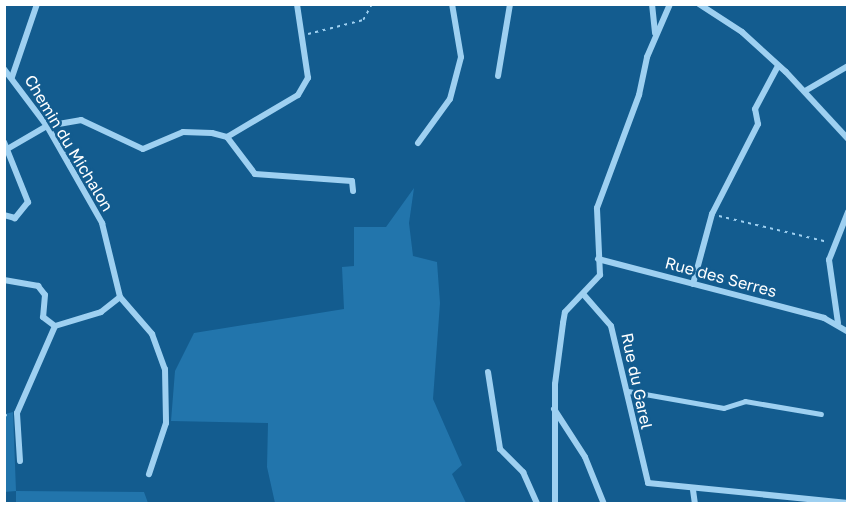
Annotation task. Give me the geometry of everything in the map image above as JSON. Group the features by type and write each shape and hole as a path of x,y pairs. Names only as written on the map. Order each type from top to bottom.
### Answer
{"street":[{"name":"Chemin du Michalon","path":"38,4 12,77 46,126 102,223 120,297"},
{"path":"4,215 15,218 28,202 7,145 46,126 81,120 143,149 183,132 227,137 298,95 308,78 304,34 297,4"},
{"path":"418,143 450,99 461,57 452,4"},
{"path":"498,76 510,4"},
{"path":"555,504 554,409 565,312 596,284 597,208 639,95 655,33 670,4"},
{"path":"699,4 742,32 805,91 848,140"},
{"path":"655,6 655,33"},
{"path":"693,284 712,214 758,124 755,109 778,66"},
{"path":"805,91 848,66"},
{"path":"4,69 12,77"},
{"path":"227,137 255,174 352,181 353,191"},
{"path":"848,212 832,243 828,276 838,323 848,332"},
{"name":"Rue des Serres","path":"598,259 838,323"},
{"path":"4,280 38,286 45,295 44,317 55,326"},
{"name":"Rue du Garel","path":"584,295 611,326 648,483 693,490 848,502"},
{"path":"20,461 17,413 55,326 101,312 120,297 152,334 165,369 166,423 149,474"},
{"path":"488,372 500,449 523,472 537,504"},
{"path":"554,409 585,457 604,504"},
{"path":"693,490 695,504"},
{"path":"778,495 778,504"}],"lane":[{"path":"628,391 724,408 745,401 821,414"}],"path":[{"path":"304,34 363,20 372,4"},
{"path":"712,214 832,243"}],"shaded area":[{"path":"414,188 409,223 413,256 437,262 440,303 433,399 462,465 452,474 466,503 275,503 267,467 268,423 171,421 175,371 194,333 344,309 342,267 354,266 354,227 386,227"},
{"path":"13,412 16,491 4,492 5,414"},
{"path":"16,491 144,492 148,503 16,503"}]}
